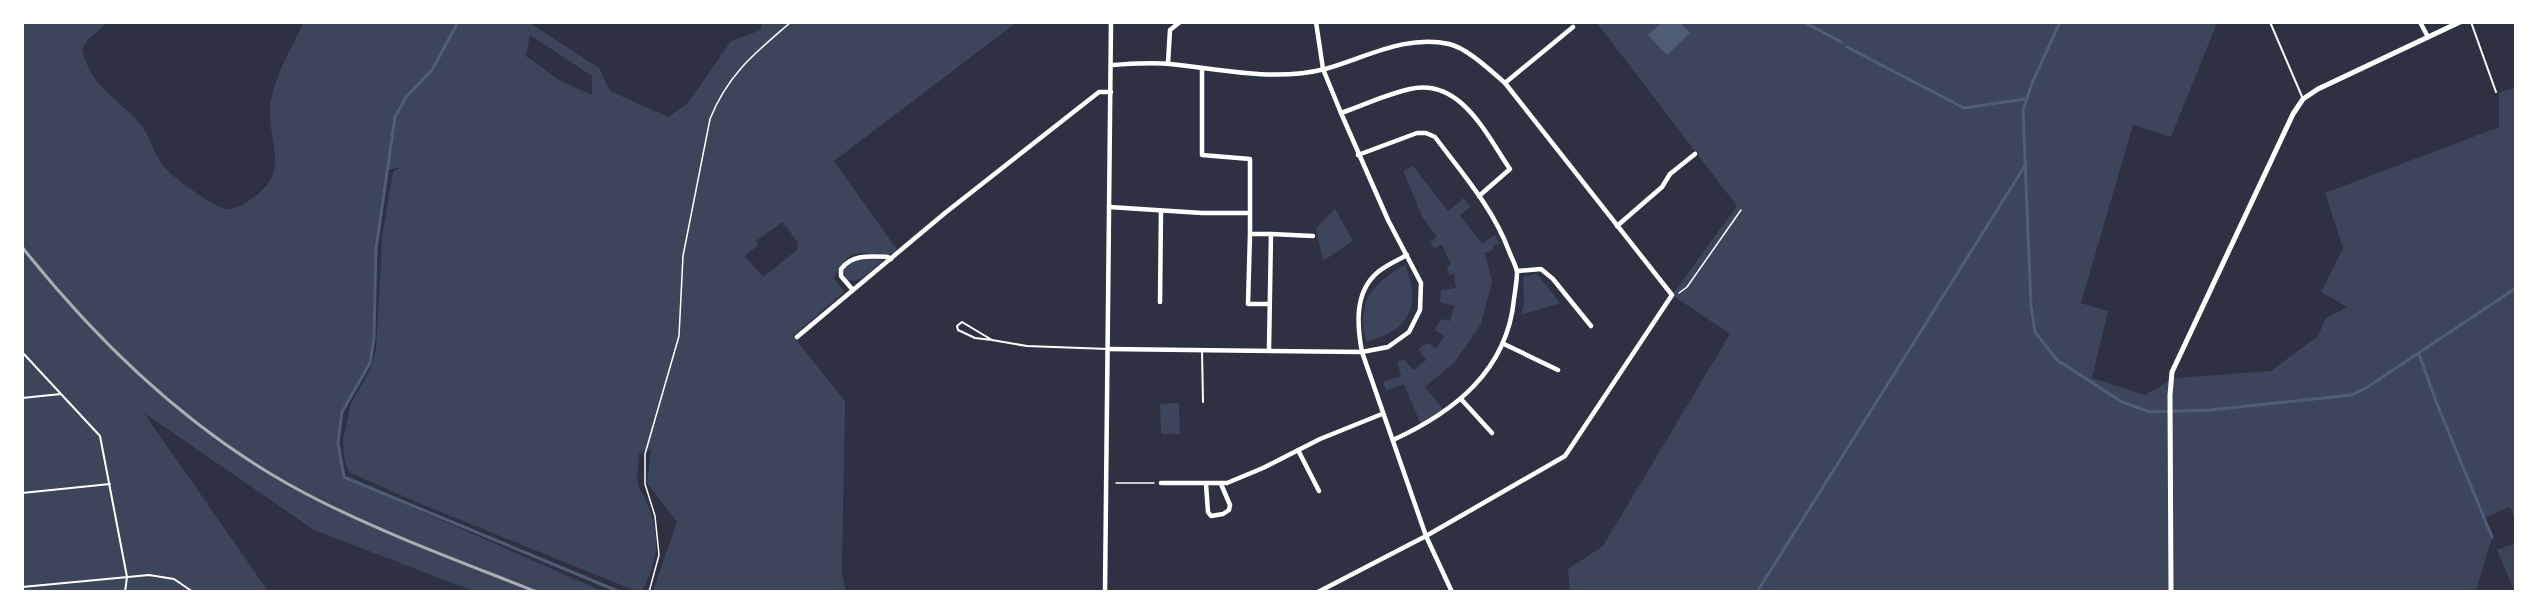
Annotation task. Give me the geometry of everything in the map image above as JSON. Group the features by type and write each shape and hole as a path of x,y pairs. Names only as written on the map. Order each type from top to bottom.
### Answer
{"street":[{"path":"1105,591 1112,22"},
{"path":"1168,63 1170,30 1180,22"},
{"path":"1108,349 1362,352 1388,347 1409,332 1420,310 1421,283 1358,155 1323,69 1316,22"},
{"path":"2420,22 2428,37"},
{"path":"2171,591 2170,394 2172,372 2293,114 2303,99 2338,79 2460,22"},
{"path":"1505,82 1573,27"},
{"path":"1111,65 1168,63 1278,75 1323,69 1401,44 1419,41 1450,44 1476,59 1505,82 1672,295 1565,456 1426,536 1318,591"},
{"path":"1202,68 1202,155 1250,159 1248,304 1270,304"},
{"path":"1341,113 1412,88 1430,88 1448,93 1463,103 1510,169 1479,196"},
{"path":"797,337 852,289 1099,92 1111,92"},
{"path":"1358,155 1417,133 1426,133 1435,137 1479,196 1502,232 1517,271 1513,309 1504,344 1478,382 1461,399 1419,428 1393,440"},
{"path":"1617,226 1662,187 1670,174 1695,153"},
{"path":"1109,207 1248,213"},
{"path":"1160,302 1161,211"},
{"path":"1250,234 1313,236"},
{"path":"1269,350 1271,234"},
{"path":"1407,255 1378,272 1364,292 1357,327 1362,352 1382,414 1426,536 1452,591"},
{"path":"852,289 841,276 841,269 846,262 859,257 888,257 891,259"},
{"path":"1517,271 1541,269 1553,279 1591,326"},
{"path":"1504,344 1558,370"},
{"path":"1461,399 1492,433"},
{"path":"1161,483 1221,484 1263,468 1298,450 1382,414"},
{"path":"1298,450 1319,491"},
{"path":"1206,484 1208,512 1211,516 1216,517 1230,510 1221,484"}],"lane":[{"path":"2270,22 2303,99"},
{"path":"2471,22 2496,92"},
{"path":"992,340 962,322 957,326 958,330 975,338 1027,346 1108,349"},
{"path":"1202,350 1203,402"},
{"path":"22,351 100,436 127,577 125,591"},
{"path":"22,398 63,394"},
{"path":"22,493 110,484"},
{"path":"22,587 149,575 174,579 193,591"}],"path":[{"path":"650,591 659,555 655,516 645,484 645,454 679,336 683,256 710,119 716,104 737,70 791,22"},
{"path":"1672,295 1682,292 1687,287 1741,210"},
{"path":"1116,483 1161,483"}],"shaded area":[{"path":"22,23 107,23 87,40 82,50 93,76 143,128 166,169 201,196 219,207 230,209 256,195 270,181 275,164 270,117 272,97 283,64 303,23 530,23 599,68 610,91 668,117 687,104 731,41 761,30 762,23 1016,23 834,161 897,250 881,255 857,253 849,257 834,278 844,292 793,336 845,401 842,574 846,591 653,591 677,522 647,483 651,449 639,454 637,472 638,485 651,513 656,535 655,557 642,591 636,591 416,502 349,472 344,457 343,440 351,403 370,370 376,350 382,238 393,171 402,167 387,170 376,249 374,338 370,363 342,412 338,443 344,477 602,591 474,591 314,530 144,413 268,591 23,591","holes":["530,35 592,76 592,95 559,80 526,56","783,222 798,243 797,250 763,277 745,256 758,245 756,241"]},
{"path":"1597,23 1661,23 1649,35 1690,33 1681,23 2217,23 2171,137 2133,125 2081,303 2108,311 2092,378 2145,395 2174,378 2271,371 2318,336 2325,319 2347,307 2321,292 2343,248 2325,193 2499,127 2499,93 2515,87 2515,519 2510,507 2484,518 2492,537 2476,591 1570,592 1568,569 1603,546 1730,334 1672,295 1737,206"},
{"path":"1661,23 1681,23 1690,33 1667,55 1648,35"},
{"path":"1413,166 1448,211 1464,198 1470,207 1460,215 1482,244 1495,235 1500,244 1494,245 1493,250 1485,253 1492,282 1481,324 1454,363 1425,387 1443,409 1421,425 1404,384 1386,391 1383,382 1401,376 1397,362 1404,359 1413,370 1426,360 1418,349 1427,343 1437,348 1444,336 1435,330 1441,319 1450,321 1454,306 1440,302 1441,290 1456,288 1454,274 1449,275 1447,267 1451,264 1442,245 1434,248 1430,242 1437,237 1422,216 1403,171"},
{"path":"1335,209 1353,241 1323,261 1316,228"},
{"path":"868,259 882,262 861,278 847,280 843,269 856,260"},
{"path":"1405,265 1412,293 1408,315 1393,331 1366,342 1363,316 1369,296 1383,279"},
{"path":"1537,274 1560,303 1521,315 1524,303 1523,277"},
{"path":"1179,403 1180,434 1161,434 1160,404"},
{"path":"2515,543 2516,591 2515,592 2497,550"}],"waterway":[{"path":"458,22 432,70 406,97 395,117 376,249 374,338 370,363 342,412 338,443 344,477 620,592"},
{"path":"1804,22 1841,42"},
{"path":"2060,22 2032,83 2023,110 2031,306 2035,332 2057,360 2122,402 2150,412 2210,410 2351,395 2366,388 2516,288"},
{"path":"1847,47 1964,108 2025,99"},
{"path":"1757,592 2026,164"},
{"path":"2419,354 2437,404 2492,537"}],"railway":[{"path":"22,247 86,322 121,357 195,422 235,451 276,477 346,514 537,592"}]}
